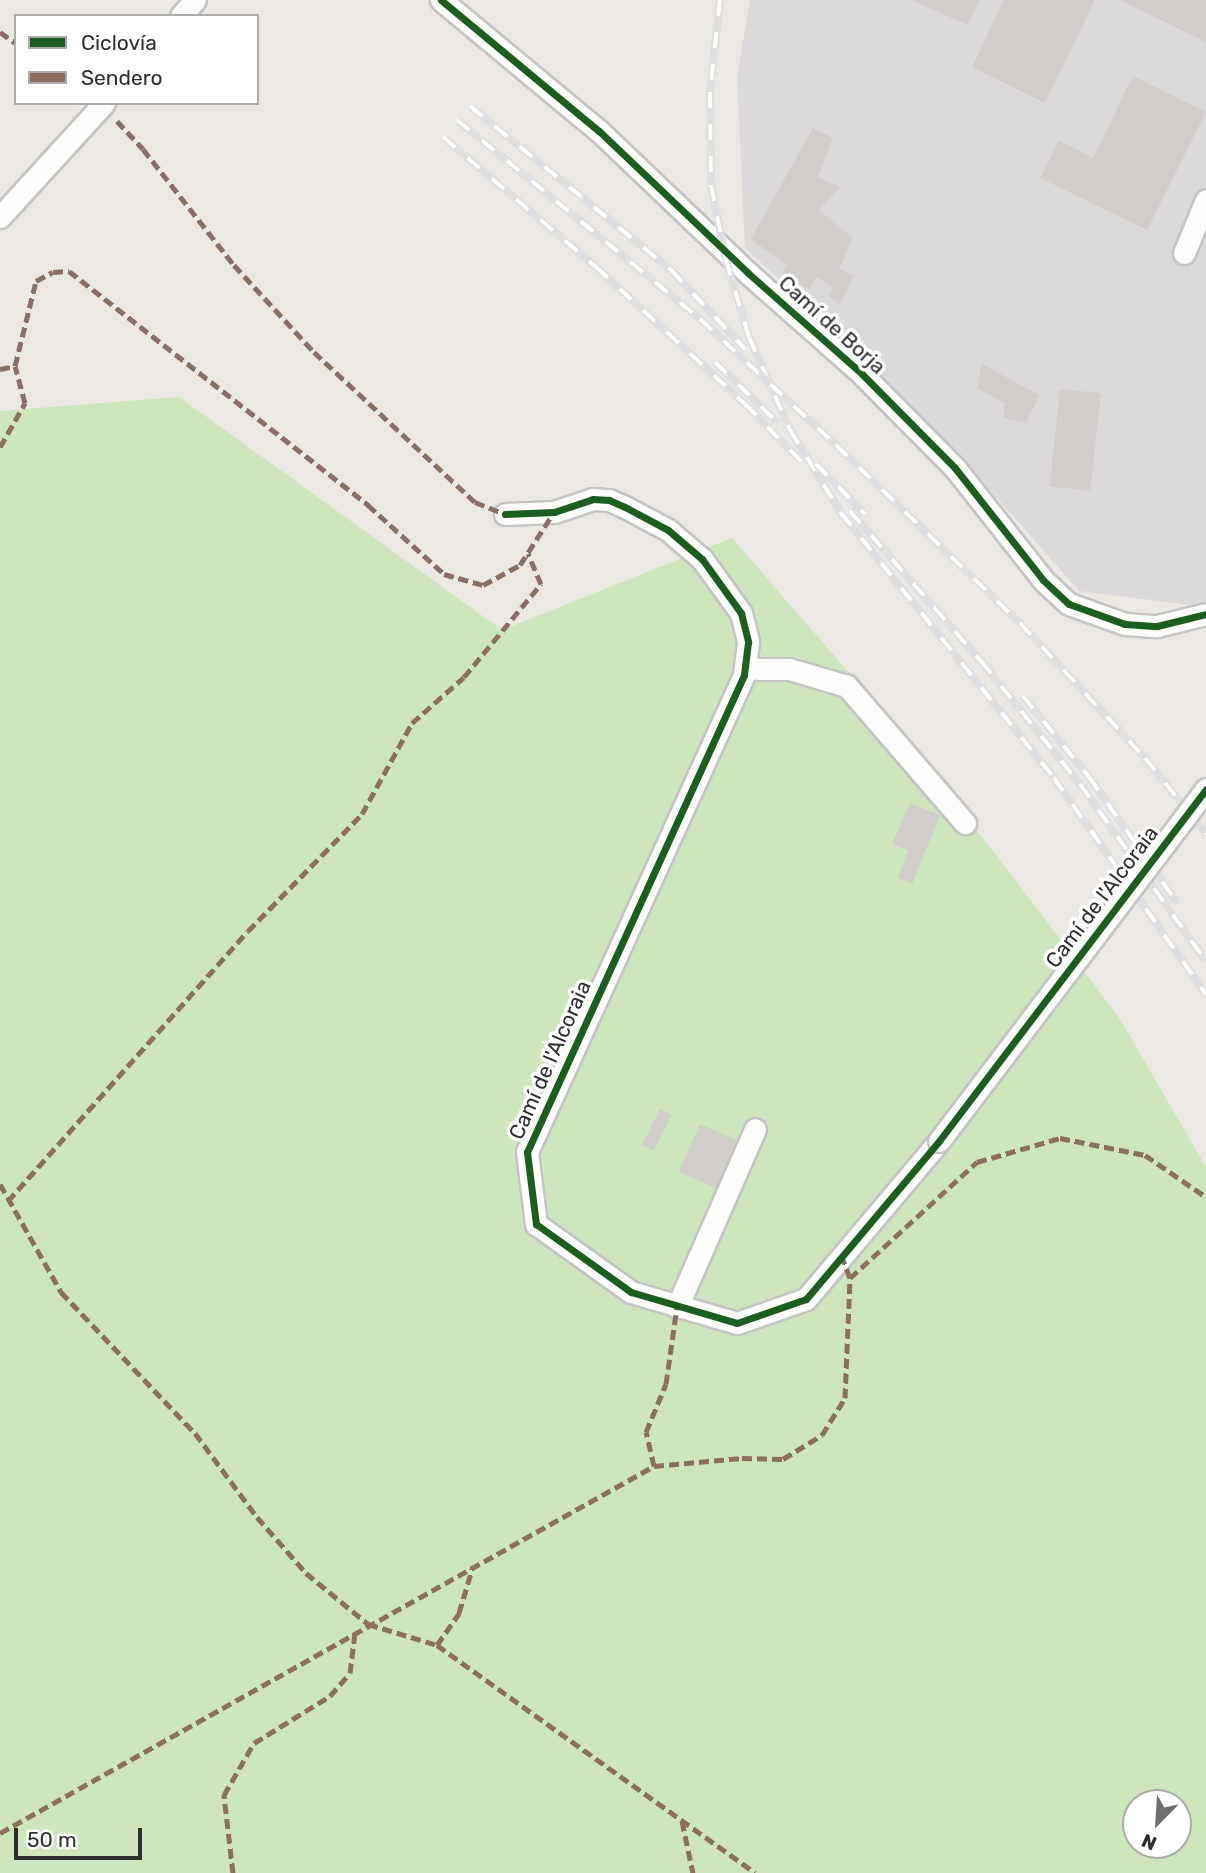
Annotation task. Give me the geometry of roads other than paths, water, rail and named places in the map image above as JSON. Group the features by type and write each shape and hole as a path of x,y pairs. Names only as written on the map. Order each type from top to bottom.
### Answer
{"street":[{"path":"183,14 195,0"},
{"name":"Camí de Borja","path":"441,0 598,131 748,273 862,374 955,468 1043,580 1069,604 1125,624 1157,626 1206,614"},
{"path":"0,217 102,105"},
{"path":"1184,253 1206,200"},
{"name":"Camí de l'Alcoraia","path":"505,514 554,512 593,499 609,500 668,530 702,559 741,613 748,642 747,666 527,1152 536,1224 631,1292 737,1323 806,1299 939,1141 1206,789"},
{"path":"747,666 759,669 789,669 847,686 965,822"},
{"path":"677,1307 755,1129"}],"railway":[{"path":"720,0 710,92 711,185 726,260 749,337 790,430 841,513 1054,778 1206,994"},
{"path":"470,106 671,270 745,349"},
{"path":"457,120 700,319 836,445 1020,623 1145,758 1206,834"},
{"path":"443,137 596,267 745,404 801,461"},
{"path":"715,362 778,423"},
{"path":"816,464 865,514"},
{"path":"850,511 981,661 1080,784 1206,961"},
{"path":"1023,696 1089,777 1178,904"}]}
